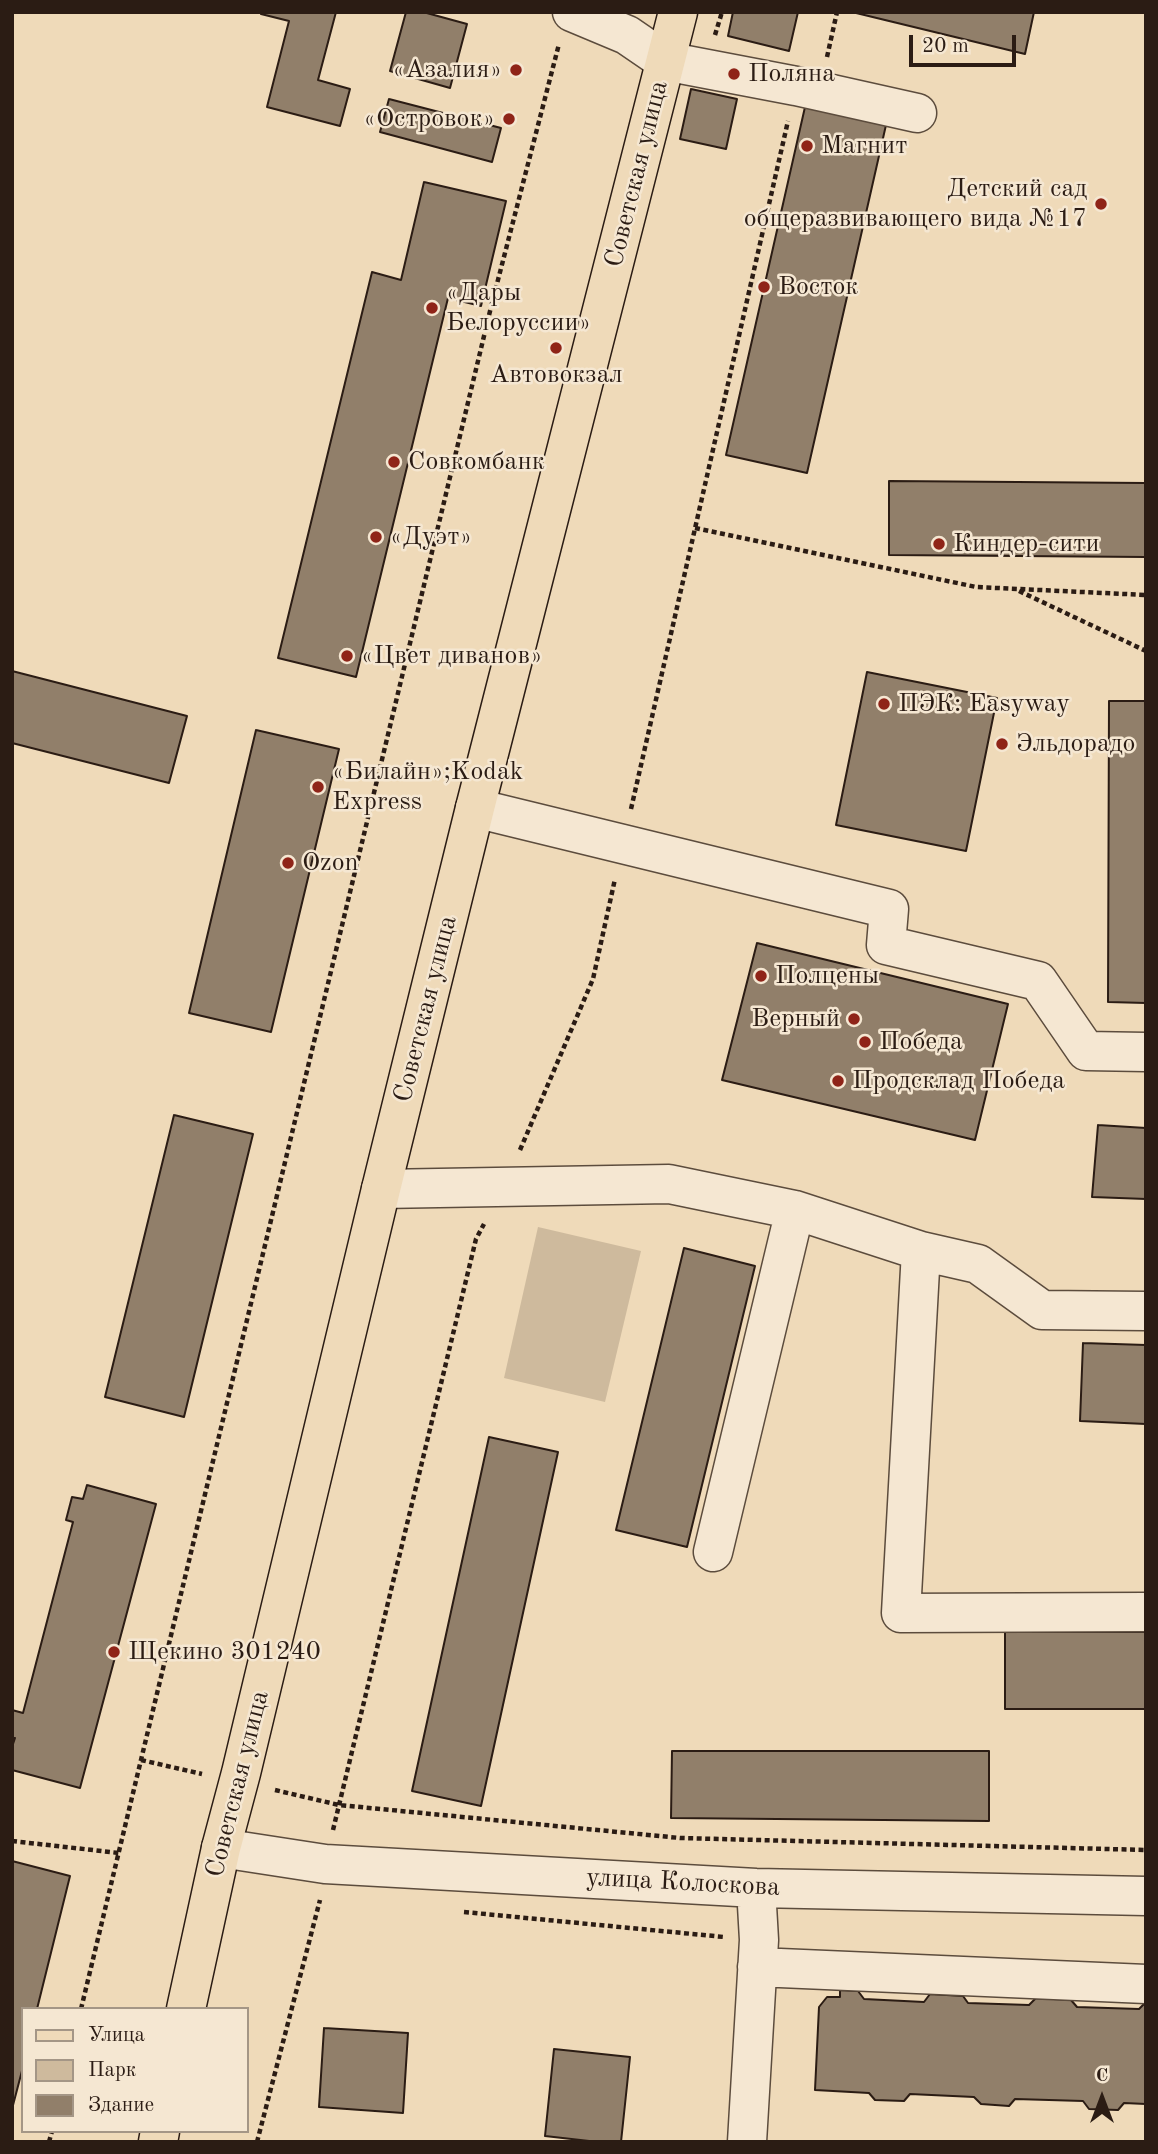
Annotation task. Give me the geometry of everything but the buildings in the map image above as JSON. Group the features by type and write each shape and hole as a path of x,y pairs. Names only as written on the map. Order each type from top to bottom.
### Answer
{"main road":[{"name":"Советская улица","path":"186,2007 221,1848 381,1189 678,12"}],"street":[{"path":"566,25 627,35 665,61 917,113"},
{"path":"475,808 889,909 886,945 1038,981 1086,1051 1146,1052"},
{"path":"381,1189 669,1184 794,1210 921,1251 978,1264 1041,1310 1146,1311"},
{"path":"713,1552 794,1210"},
{"path":"921,1251 901,1613 1146,1612"},
{"name":"улица Колоскова","path":"221,1848 325,1864 755,1888 1146,1896"},
{"path":"747,2142 758,1954 755,1888"},
{"path":"758,1954 1146,1984"}],"path":[{"path":"81,2007 485,334 566,25"},
{"path":"257,2142 320,1899 325,1864 476,1239 505,1187 593,978 796,86"},
{"path":"695,528 976,587 1146,595"},
{"path":"1015,589 1146,651"},
{"path":"141,1760 339,1805 680,1838 1146,1850"},
{"path":"12,1841 119,1853"},
{"path":"457,1912 758,1954"}],"green space":[{"path":"538,1227 641,1251 605,1402 504,1378"}],"place":[{"name":"«Азалия»","path":"516,70"},
{"name":"Поляна","path":"734,74"},
{"name":"«Островок»","path":"509,119"},
{"name":"Магнит","path":"807,146"},
{"name":"Детский сад общеразвивающего вида №17","path":"1101,204"},
{"name":"Восток","path":"764,287"},
{"name":"«Дары Белоруссии»","path":"432,308"},
{"name":"Автовокзал","path":"556,348"},
{"name":"Совкомбанк","path":"394,462"},
{"name":"«Дуэт»","path":"376,537"},
{"name":"Киндер-сити","path":"939,544"},
{"name":"«Цвет диванов»","path":"347,656"},
{"name":"ПЭК: Easyway","path":"884,704"},
{"name":"Эльдорадо","path":"1002,744"},
{"name":"«Билайн»;Kodak Express","path":"318,787"},
{"name":"Ozon","path":"288,863"},
{"name":"Полцены","path":"761,976"},
{"name":"Верный","path":"854,1019"},
{"name":"Победа","path":"865,1042"},
{"name":"Продсклад Победа","path":"838,1081"},
{"name":"Щекино 301240","path":"114,1652"}]}
